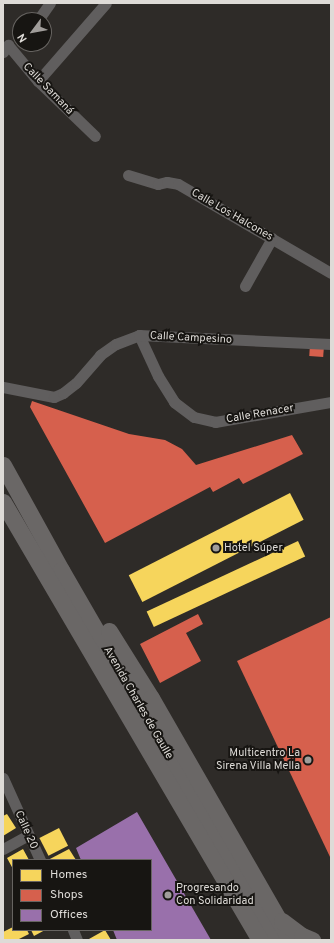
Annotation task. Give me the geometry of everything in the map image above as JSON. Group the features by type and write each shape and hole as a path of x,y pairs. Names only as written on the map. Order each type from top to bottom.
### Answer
{"main road":[{"name":"Avenida Charles de Gaulle","path":"3,465 55,574 260,940"},
{"name":"Avenida Charles de Gaulle","path":"3,502 55,574 275,940"},
{"path":"247,940 65,628 55,574 77,579 151,698 290,940"},
{"path":"276,916 302,936 312,940"}],"street":[{"path":"44,12 50,3"},
{"path":"38,81 106,3"},
{"name":"Calle Samaná","path":"3,52 8,46 38,81 95,136"},
{"name":"Calle Los Halcones","path":"128,175 158,184 167,182 178,184 331,273"},
{"path":"245,286 272,238"},
{"name":"Calle Campesino","path":"3,387 54,397 64,394 100,356 116,344 139,335 331,344"},
{"name":"Calle Renacer","path":"139,335 158,376 174,402 194,417 215,422 331,402"},
{"name":"Calle 20","path":"3,778 40,859"},
{"path":"3,849 28,835"}],"building: Homes":[{"name":"Hotel Súper","path":"290,493 304,520 142,602 129,575"},
{"path":"298,541 305,556 154,627 147,612"},
{"path":"7,814 16,828 3,836 3,816"},
{"path":"59,828 68,846 48,856 39,838"},
{"path":"23,849 28,859 12,859 12,867 7,858"},
{"path":"69,849 75,859 50,859"},
{"path":"12,928 12,931 28,931 29,934 17,940 3,940 3,932"},
{"path":"32,931 43,931 34,936"},
{"path":"106,931 111,940 89,940"}],"building: Shops":[{"path":"310,345 324,346 323,357 309,356"},
{"path":"32,401 129,434 165,440 182,449 196,465 292,435 303,454 243,484 239,478 213,492 210,487 105,543 30,407"},
{"path":"198,614 203,624 186,633 201,661 160,683 140,644"},
{"name":"Multicentro La Sirena Villa Mella","path":"331,617 331,859 237,661"}],"building: Offices":[{"name":"Progresando Con Solidaridad","path":"137,812 211,940 117,940 113,931 152,931 152,859 81,859 76,848"}],"place":[{"name":"Hotel Súper","path":"216,548"},
{"name":"Multicentro La Sirena Villa Mella","path":"308,760"},
{"name":"Progresando Con Solidaridad","path":"168,895"}]}
